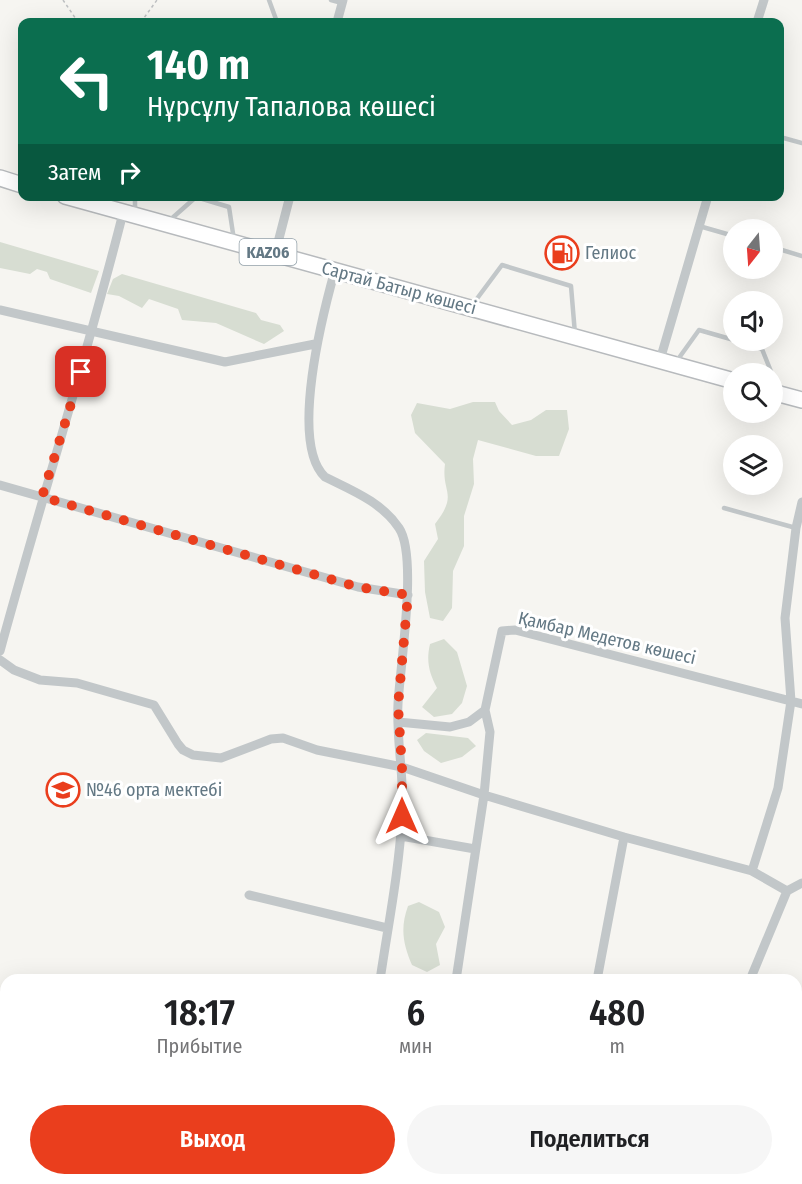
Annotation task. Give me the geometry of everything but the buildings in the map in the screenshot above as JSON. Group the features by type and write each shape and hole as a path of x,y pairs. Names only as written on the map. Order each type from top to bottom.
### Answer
{"highway":[{"path":"0,178 18,184"},
{"name":"Сартай Батыр көшесі","path":"81,201 723,378"},
{"path":"783,395 802,400"}],"street":[{"path":"759,18 764,0"},
{"path":"338,18 343,2"},
{"path":"275,254 289,201"},
{"path":"667,362 706,201"},
{"path":"0,651 42,497 129,215"},
{"path":"335,270 315,344 309,426 310,445 316,466 325,477 379,506 400,529 405,546 408,595 398,722 402,767 400,836 381,974"},
{"path":"0,310 225,362 315,344"},
{"path":"0,485 358,587 408,595"},
{"path":"752,871 778,788 791,701 785,618 802,502"},
{"name":"Қамбар Медетов көшесі","path":"485,710 502,631 515,630 802,704"},
{"path":"0,660 14,670 40,680 76,683 154,705 178,744 183,750 193,755 221,758 271,739 284,738 317,750 402,767 484,795 624,837 752,871 788,891"},
{"path":"398,722 450,727 470,722 485,710 490,732 484,795 457,974"},
{"path":"400,836 475,849"},
{"path":"598,974 624,837"},
{"path":"753,974 788,891 802,883"},
{"path":"249,895 387,928"}],"lane":[{"path":"269,0 276,18"},
{"path":"331,0 343,2"},
{"path":"784,138 802,143"},
{"path":"129,215 133,201"},
{"path":"165,224 191,201"},
{"path":"209,201 229,207 234,243"},
{"path":"699,226 723,233"},
{"path":"783,250 802,256"},
{"path":"471,307 502,265 571,286 576,336"},
{"path":"667,362 699,330 723,337"},
{"path":"724,508 799,529"}],"path":[{"path":"63,0 75,18"},
{"path":"144,18 157,0"}],"shaded area":[{"path":"0,242 99,271 91,293 50,279 47,272 37,269 30,274 0,268"},
{"path":"122,274 256,313 261,320 280,325 284,331 264,344 216,323 182,320 178,309 149,299 142,308 119,296 107,294 113,279"},
{"path":"473,402 495,402 499,411 512,425 531,420 546,410 567,410 569,429 559,456 536,456 478,440 473,459 474,484 464,516 464,546 453,571 452,608 443,621 430,618 425,592 424,561 438,539 435,524 448,499 444,474 445,464 415,433 411,415 417,403 450,409"},
{"path":"444,639 457,652 467,686 462,703 452,714 434,717 422,707 437,688 429,667 428,656 430,644"},
{"path":"426,733 468,738 476,746 462,757 441,763 424,751 417,740"},
{"path":"419,902 439,912 445,927 436,944 440,965 427,972 412,965 404,936 404,922 408,906"}],"place":[{"name":"Гелиос","path":"562,253"},
{"name":"№46 орта мектебі","path":"63,790"}],"route":[{"path":"81,372 42,497 358,587 408,595 398,706 402,816"}]}
